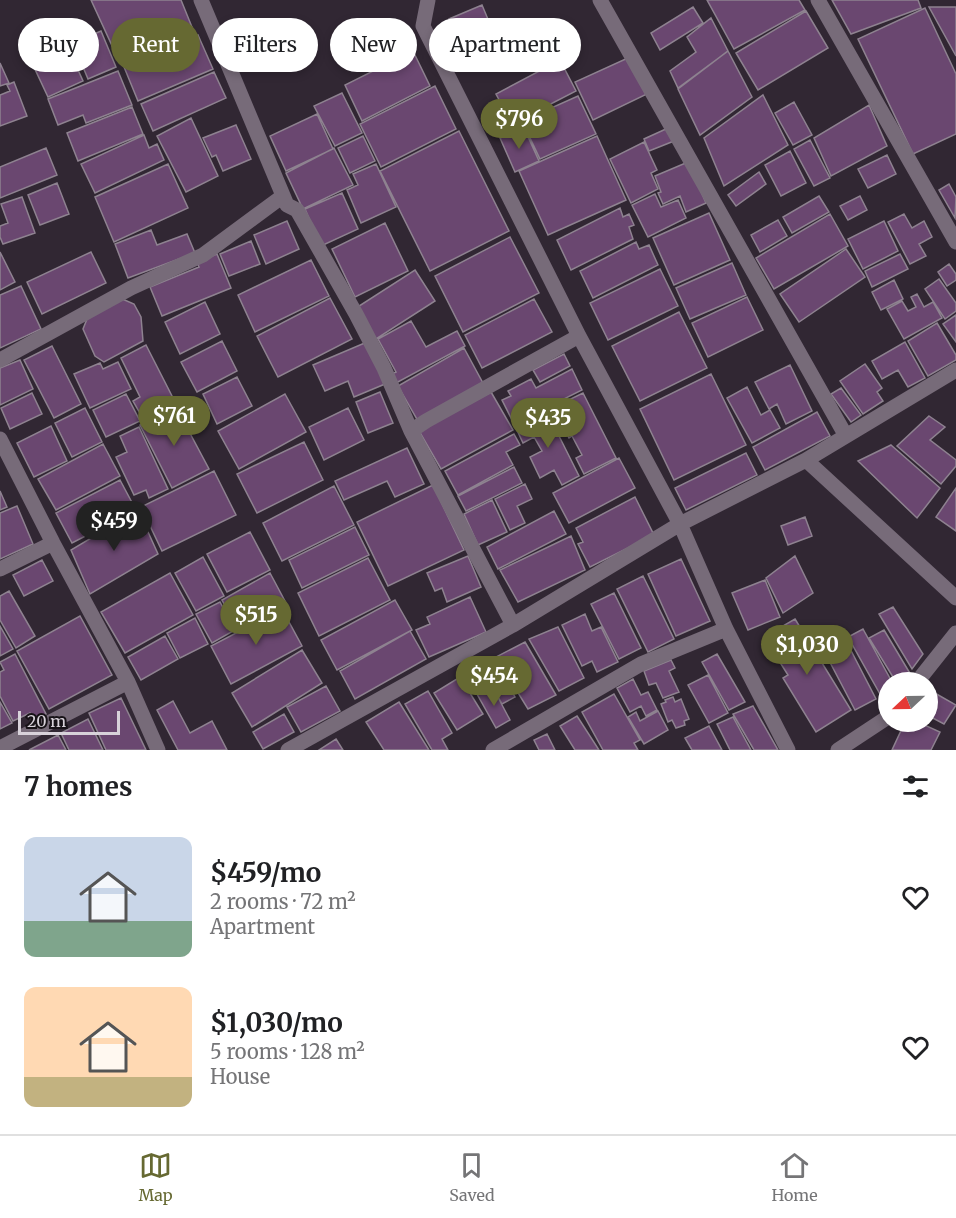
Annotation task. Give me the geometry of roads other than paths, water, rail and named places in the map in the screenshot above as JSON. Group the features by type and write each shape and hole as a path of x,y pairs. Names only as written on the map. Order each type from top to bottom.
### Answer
{"street":[{"path":"201,0 286,205 297,210 356,314 384,368 411,431 513,625"},
{"path":"428,0 423,26 579,336 680,524 726,629 788,750"},
{"path":"600,0 846,436"},
{"path":"818,0 956,242"},
{"path":"0,360 130,288 202,255 284,196"},
{"path":"411,431 579,336"},
{"path":"288,750 513,625 680,524 806,460 956,370"},
{"path":"0,439 53,543 129,682 158,750"},
{"path":"806,460 956,598"},
{"path":"0,569 53,543"},
{"path":"493,750 641,664 726,629"},
{"path":"924,672 956,633"},
{"path":"0,748 129,682"},
{"path":"838,750 878,724"}]}
